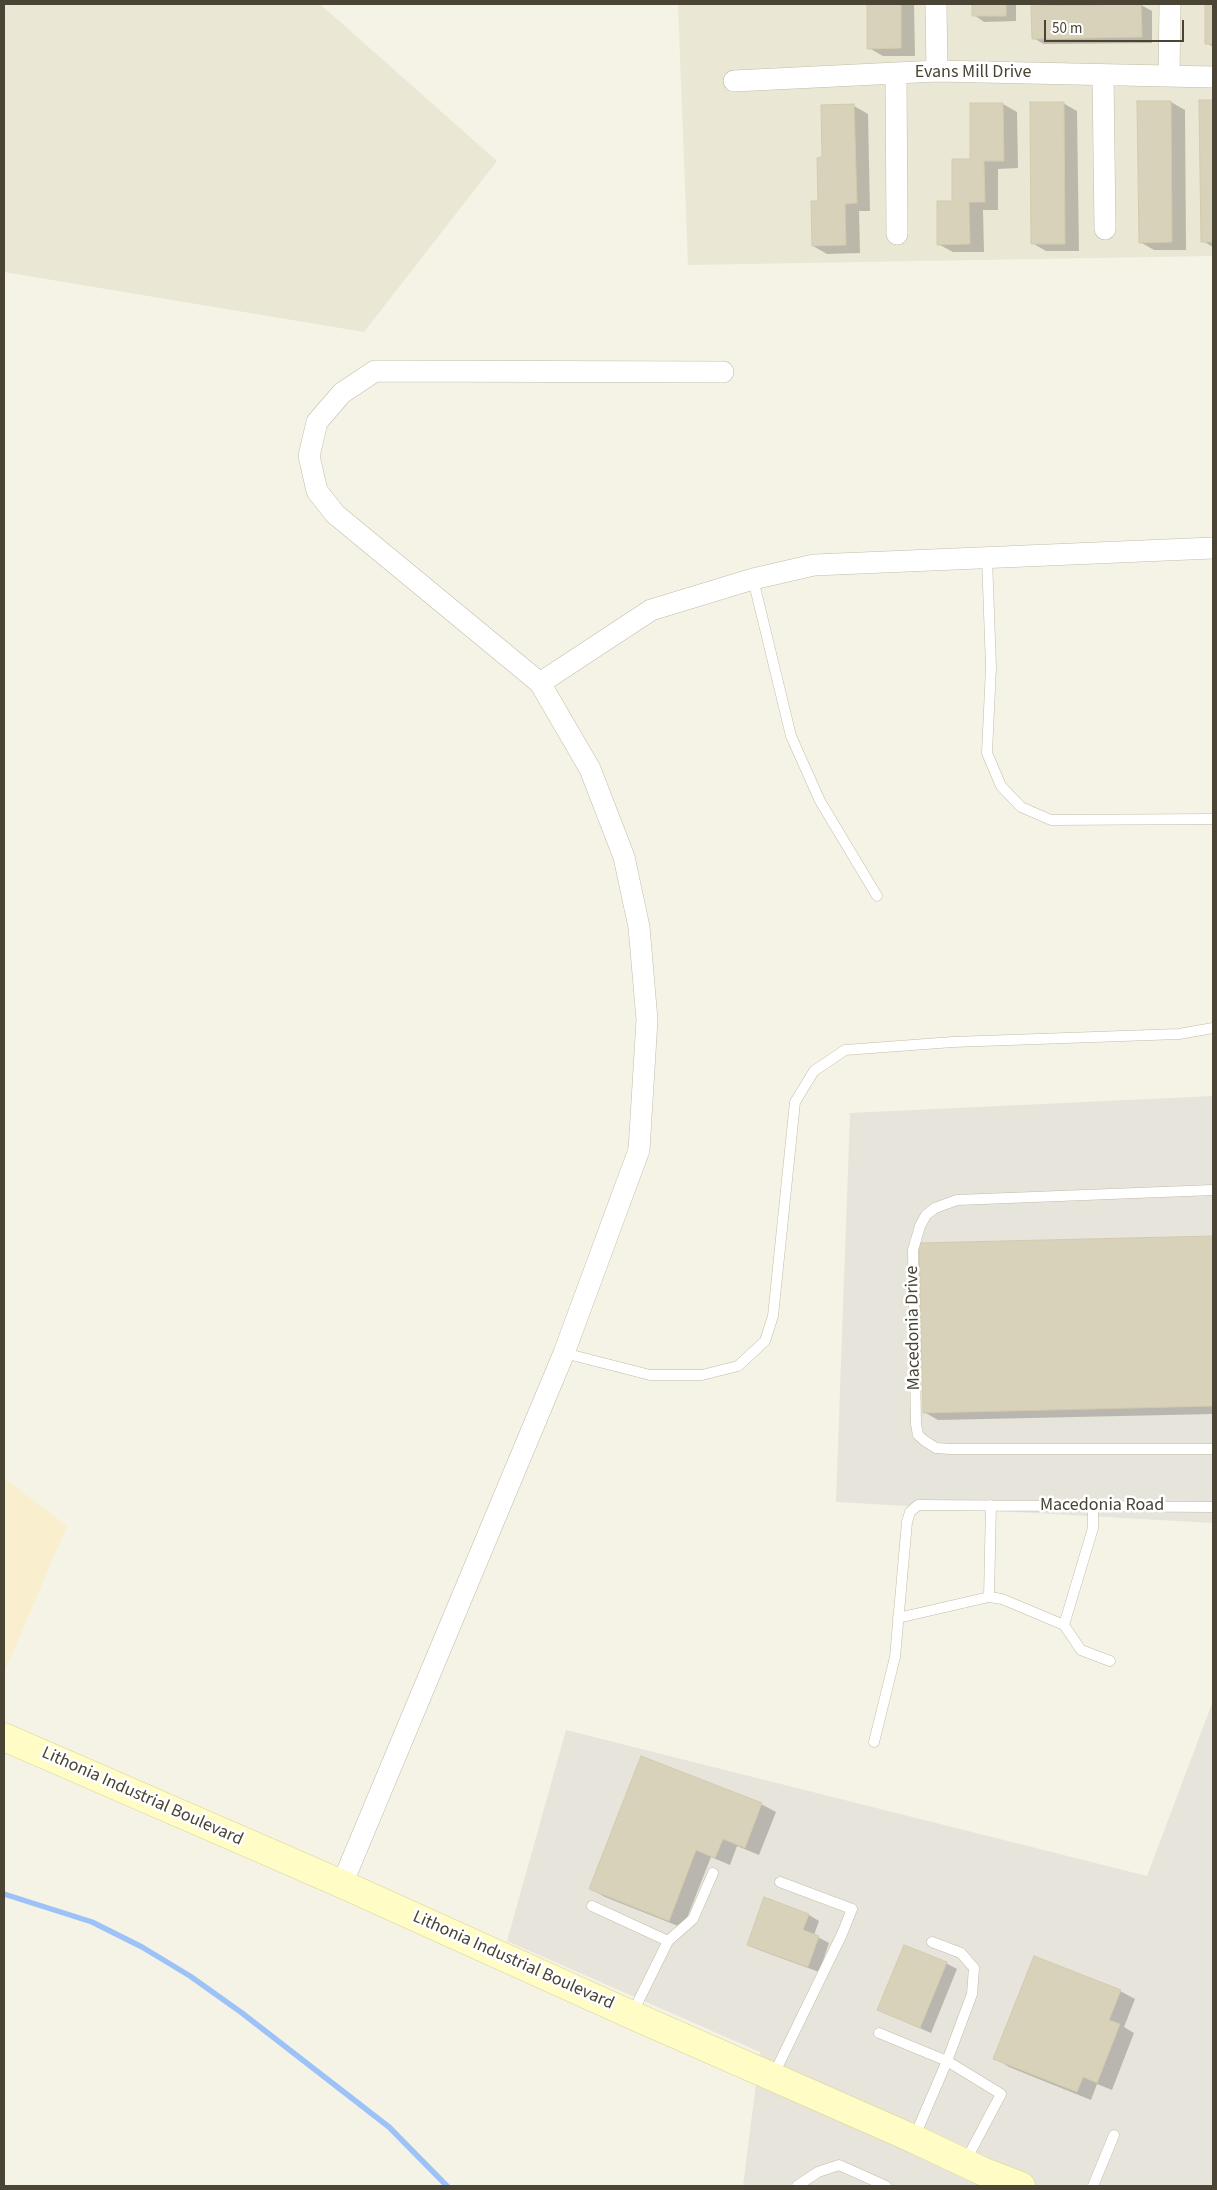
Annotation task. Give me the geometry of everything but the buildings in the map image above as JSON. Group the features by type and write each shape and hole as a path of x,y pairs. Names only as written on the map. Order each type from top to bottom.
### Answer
{"main road":[{"name":"Lithonia Industrial Boulevard","path":"4,1737 342,1884 632,2015 914,2139 975,2171 1021,2186"}],"street":[{"path":"936,4 937,71"},
{"path":"1169,76 1170,4"},
{"name":"Evans Mill Drive","path":"734,82 937,71 1213,77"},
{"path":"896,74 897,234"},
{"path":"1103,75 1105,229"},
{"path":"342,1884 564,1353 639,1150 648,1020 639,926 624,857 590,770 540,684 335,514 317,491 309,456 317,422 342,393 375,371 723,372"},
{"path":"540,684 651,610 753,579 814,565 1213,547"}],"lane":[{"path":"987,558 991,667 987,753 1001,786 1021,807 1050,820 1213,819"},
{"path":"753,579 791,736 820,801 877,896"},
{"path":"564,1353 650,1375 702,1375 738,1366 764,1341 773,1316 795,1102 814,1071 845,1050 953,1042 1179,1034 1213,1028"},
{"name":"Macedonia Drive","path":"1213,1190 957,1200 935,1208 926,1215 920,1226 913,1250 916,1424 918,1435 925,1441 936,1448 950,1450 1213,1449"},
{"name":"Macedonia Road","path":"874,1742 894,1657 906,1522 910,1512 918,1505 1213,1507"},
{"path":"989,1597 991,1505"},
{"path":"1064,1626 1093,1528 1093,1505"},
{"path":"898,1618 989,1597 1002,1600 1064,1626 1081,1650 1110,1661"},
{"path":"632,2015 668,1941 693,1919 713,1873"},
{"path":"773,2077 842,1934 852,1909 780,1882"},
{"path":"592,1906 668,1941"},
{"path":"914,2139 947,2061 972,1994 974,1968 961,1953 932,1942"},
{"path":"879,2033 947,2061 1001,2094 975,2171"},
{"path":"1093,2186 1114,2135"},
{"path":"797,2186 818,2172 839,2165 886,2186"}],"shaded area":[{"path":"4,4 320,4 497,161 364,332 4,272"},
{"path":"678,4 1213,4 1213,256 688,265"},
{"path":"1213,1096 1213,1523 836,1502 850,1113"},
{"path":"4,1478 67,1526 4,1673"},
{"path":"1213,1701 1213,2186 743,2186 760,2052 507,1941 566,1730 1147,1876"}],"waterway":[{"path":"4,1894 92,1922 142,1947 190,1976 242,2013 389,2127 447,2186"}]}
